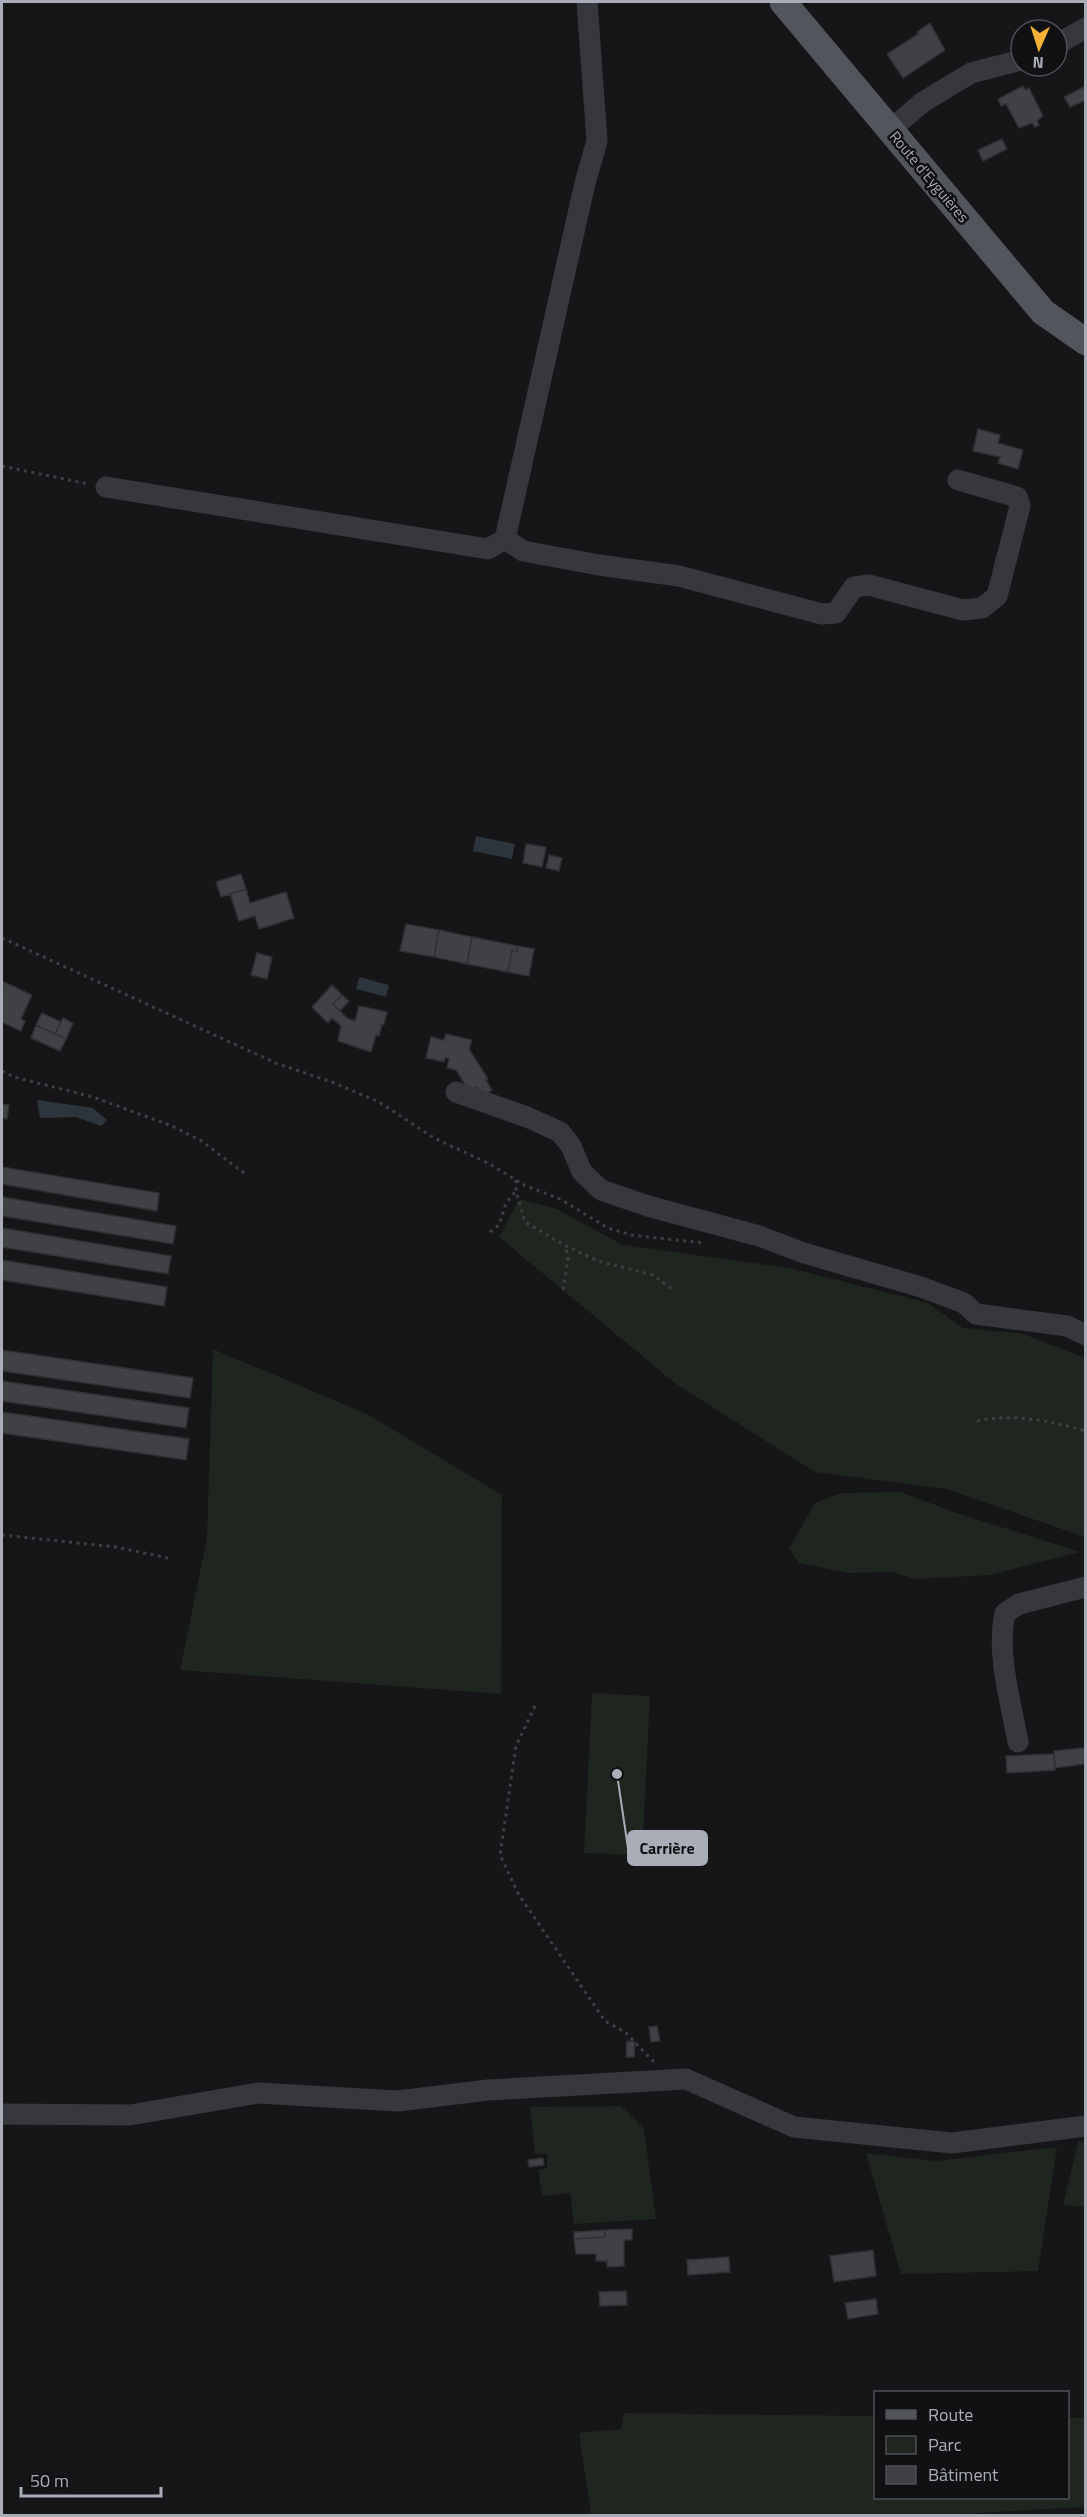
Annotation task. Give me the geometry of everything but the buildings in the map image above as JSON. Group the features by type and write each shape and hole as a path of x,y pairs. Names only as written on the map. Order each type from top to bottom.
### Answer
{"main road":[{"name":"Route d'Eyguières","path":"783,2 1043,312 1086,342"}],"street":[{"path":"106,487 488,549 505,539 585,183 597,141 587,2"},
{"path":"1069,37 1086,28"},
{"path":"890,130 924,102 971,73 1009,63"},
{"path":"505,539 524,551 599,565 679,576 822,614 836,613 854,587 868,585 963,610 982,608 997,596 1020,506 1017,496 958,480"},
{"path":"456,1092 528,1117 560,1132 571,1146 582,1172 601,1190 648,1206 759,1236 804,1253 921,1287 964,1303 976,1314 1067,1326 1086,1335"},
{"path":"1018,1742 1002,1651 1001,1630 1005,1613 1019,1604 1086,1587"},
{"path":"2,2114 130,2115 258,2093 398,2101 488,2090 686,2079 794,2127 952,2142 1086,2126"}],"path":[{"path":"2,466 106,487"},
{"path":"2,938 278,1064 379,1101 434,1138 490,1164 516,1180 560,1199 608,1228 631,1235 709,1243"},
{"path":"2,1071 14,1077 93,1097 172,1125 200,1140 244,1173"},
{"path":"516,1180 516,1191 525,1222 566,1246 598,1261 652,1275 672,1289"},
{"path":"490,1232 499,1224 506,1203 516,1191"},
{"path":"563,1290 568,1260 566,1246"},
{"path":"977,1421 996,1417 1049,1421 1086,1431"},
{"path":"2,1535 117,1548 168,1558"},
{"path":"536,1706 516,1746 500,1855 519,1895 606,2021 626,2033 671,2080"}],"green space":[{"path":"519,1199 557,1209 623,1245 789,1268 928,1303 963,1328 1023,1334 1085,1358 1085,1537 946,1489 815,1472 676,1384 499,1237"},
{"path":"213,1349 367,1414 502,1495 501,1694 180,1670 207,1538"},
{"path":"900,1492 957,1513 1080,1552 990,1575 917,1579 891,1572 849,1573 799,1563 789,1549 815,1503 841,1493"},
{"path":"592,1693 650,1696 642,1855 584,1853"},
{"path":"621,2106 644,2129 656,2219 574,2224 570,2193 542,2196 538,2170 547,2168 547,2154 535,2154 530,2107"},
{"path":"1085,2141 1085,2207 1063,2205 1078,2142"},
{"path":"1057,2147 1038,2271 901,2274 866,2153 936,2161"},
{"path":"624,2413 874,2416 874,2499 1069,2499 1069,2418 1085,2418 1085,2507 924,2516 591,2515 579,2433 621,2429"}],"shaded area":[{"path":"476,836 515,844 512,859 473,851"},
{"path":"359,977 389,985 386,997 356,989"},
{"path":"37,1100 93,1108 107,1120 101,1126 76,1117 40,1118"}],"place":[{"name":"Carrière","path":"617,1774"}]}
